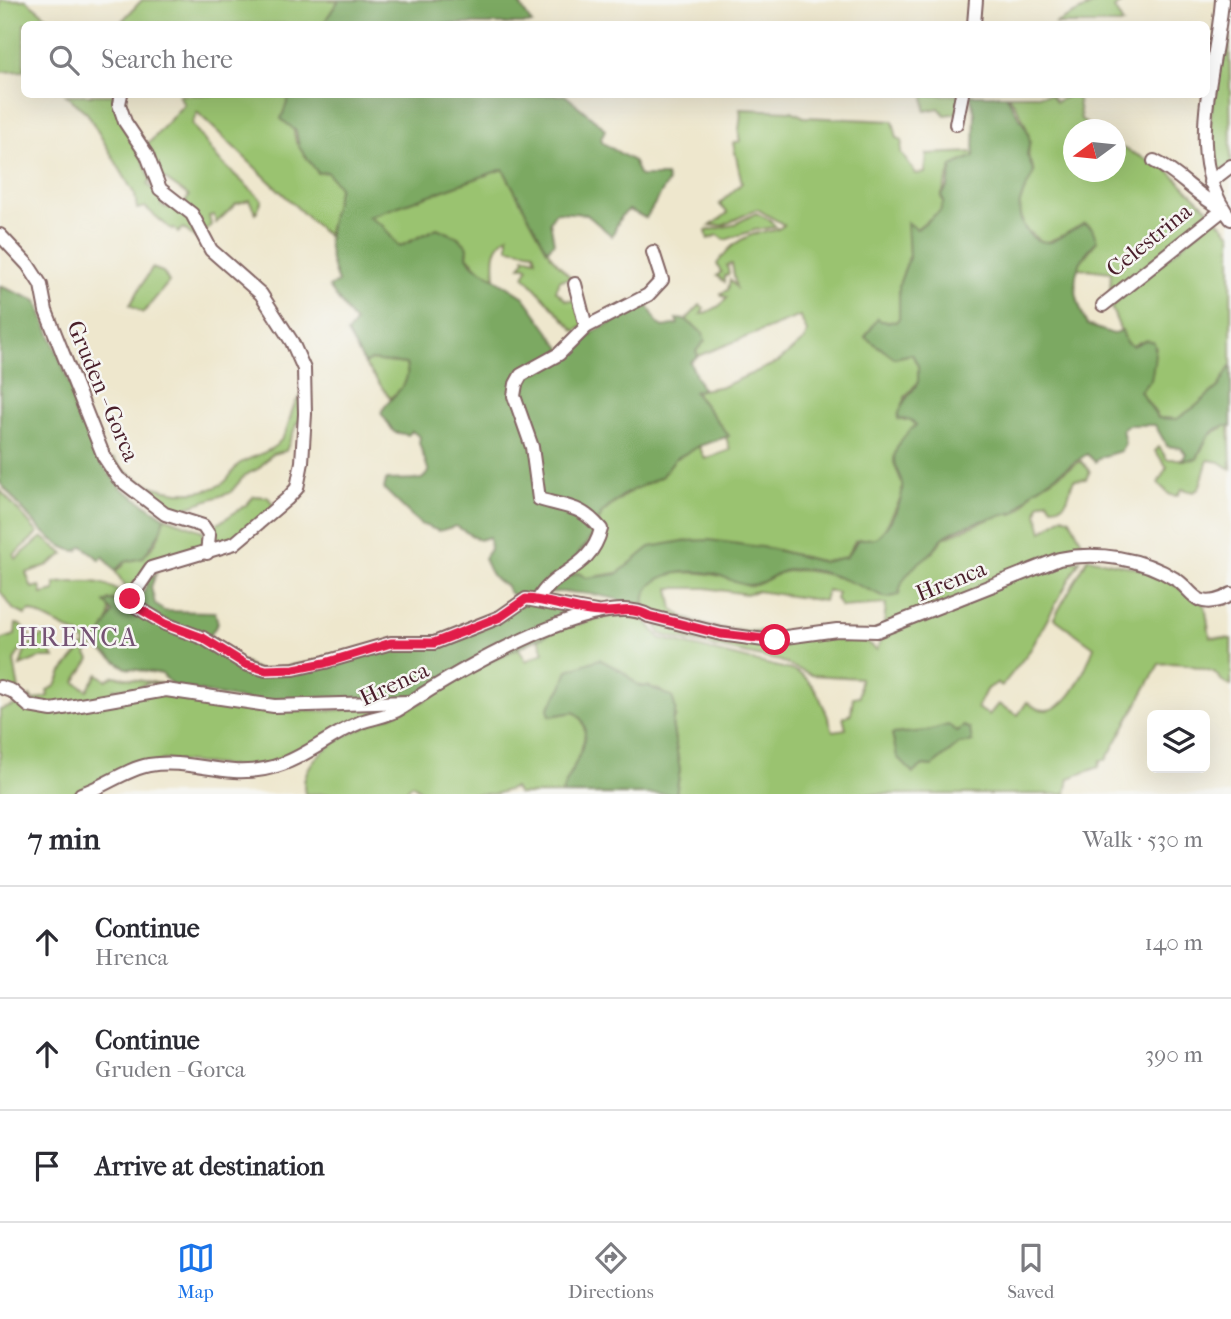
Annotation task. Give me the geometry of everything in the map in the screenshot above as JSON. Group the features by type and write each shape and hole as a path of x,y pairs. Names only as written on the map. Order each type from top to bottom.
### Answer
{"street":[{"path":"974,21 976,0"},
{"name":"Celestrina","path":"1223,1 1205,140 1210,182 1227,214"},
{"path":"120,98 119,104 125,122 147,155 160,189 192,214 211,250 261,294 292,342 304,369 303,450 297,488 244,537 207,553 151,568 130,599 135,606 165,624 203,638 245,664 266,670 294,669 325,663 391,643 434,643 500,617 526,599 600,612"},
{"path":"956,124 961,98"},
{"name":"Celestrina","path":"1154,161 1190,184 1204,200 1227,214"},
{"name":"Celestrina","path":"1210,182 1231,166"},
{"name":"Celestrina","path":"1103,305 1227,214"},
{"name":"Gruden - Gorca","path":"0,235 28,265 41,285 46,311 104,457 118,478 165,514 203,526 209,535 207,553"},
{"path":"538,600 546,585 580,566 598,540 600,529 590,516 575,507 539,499 530,438 514,396 516,384 521,375 559,354 586,327 648,295 662,280 653,252"},
{"path":"575,284 586,327"},
{"name":"Hrenca","path":"81,794 146,765 190,764 233,771 282,765 321,747 360,722 399,710 408,702 540,630 600,612 626,609 640,611 649,616 721,634 764,640 837,629 877,631 1059,558 1085,554 1100,554 1166,573 1200,600 1214,601 1231,594"},
{"path":"0,687 12,691 29,706 51,710 166,690 274,706 408,702"}],"green space":[{"path":"0,0 26,0 50,19 21,21 21,71 0,72"},
{"path":"142,0 339,0 325,21 122,21"},
{"path":"339,0 517,0 530,21 325,21"},
{"path":"1102,0 1126,0 1114,8 1121,21 1060,21"},
{"path":"1229,24 1231,164 1217,175 1212,163 1210,126 1225,26"},
{"path":"70,98 119,98 153,186 150,181 147,184 164,200 161,205 167,208 171,203 189,217 203,244 183,228 178,233 174,228 172,230 145,207 137,209 135,195 87,113"},
{"path":"181,98 289,98 296,142 318,173 327,172 339,187 327,236 197,112 192,124 219,160 262,200 256,213 249,200 236,204 216,223 214,215 209,216 211,225 204,233 183,206 189,196 165,179 158,183 143,146 152,140 184,104"},
{"path":"289,98 569,98 601,125 605,130 601,138 603,143 633,161 640,176 666,176 668,182 646,218 629,210 621,216 612,236 586,214 556,212 550,221 554,243 547,250 503,169 368,217 382,225 399,247 437,228 458,237 468,247 467,256 472,264 524,297 563,351 572,349 595,331 647,304 658,324 664,327 678,324 676,319 686,320 703,333 705,341 696,351 698,356 690,362 702,389 694,392 729,436 699,446 675,459 661,477 623,495 602,513 593,535 570,564 571,576 578,573 587,578 617,574 650,547 683,541 709,540 768,548 823,562 846,557 857,541 876,538 886,527 895,513 902,491 894,456 903,439 916,425 911,420 898,419 903,404 918,382 918,366 912,354 895,358 865,337 878,318 881,321 896,322 899,318 899,285 909,257 907,222 917,229 940,211 944,201 941,197 948,186 952,166 974,156 975,114 971,98 1008,98 1027,130 1030,141 1027,155 1034,172 1022,195 1020,217 1031,236 1043,242 1051,242 1085,223 1092,228 1097,241 1081,261 1077,271 1078,302 1087,325 1113,334 1122,330 1126,342 1133,346 1146,340 1154,342 1151,380 1140,391 1158,418 1177,419 1196,406 1219,386 1231,365 1231,426 1213,431 1197,459 1182,460 1186,454 1181,448 1167,446 1155,425 1128,425 1122,429 1125,443 1121,451 1101,457 1095,462 1087,454 1033,491 1016,512 970,525 944,537 906,576 899,595 887,598 837,577 797,569 784,571 749,585 703,573 668,575 650,587 645,596 644,609 616,599 581,593 546,593 517,599 508,591 507,586 495,578 488,567 484,558 490,549 489,537 479,540 456,526 439,531 420,524 384,489 386,480 422,479 429,472 419,443 420,437 412,431 408,435 394,432 381,413 404,385 406,364 370,360 365,364 347,333 355,323 329,287 338,282 330,256 329,234 339,187 327,172 318,173 299,147 296,131 281,119"},
{"path":"924,98 960,98 958,113 945,115 939,108 925,111"},
{"path":"1009,98 1053,98 1056,102 1063,98 1078,98 1081,119 1063,119 1063,182 1126,182 1126,150 1167,169 1211,212 1110,297 1111,272 1076,268 1097,241 1089,225 1044,243 1024,228 1019,205 1033,167 1028,157 1028,134"},
{"path":"740,109 792,111 804,117 893,121 897,138 902,140 901,153 916,174 925,173 927,154 974,152 974,157 952,166 941,197 944,201 940,211 916,229 908,223 909,257 899,285 899,318 896,322 881,321 865,337 894,358 912,354 918,366 918,382 905,397 902,420 911,420 916,425 898,446 894,462 902,480 902,496 884,531 876,538 855,541 846,557 824,562 769,548 587,578 578,573 571,576 570,564 587,545 602,513 632,490 661,477 675,459 699,446 705,459 730,450 726,437 728,435 694,391 724,386 778,362 805,339 807,332 800,316 698,356 696,351 703,333 686,320 700,305 704,308 701,314 723,303 728,297 722,296 721,293 728,290 730,280 736,287 732,264 727,265 729,274 725,276 725,282 717,276 721,272 717,264 729,249 750,235 775,230 784,225 757,209 724,225 710,226 728,213 719,204 742,183 733,143 740,141"},
{"path":"503,169 551,256 571,278 560,280 556,291 566,300 576,301 587,325 575,331 524,276 527,266 520,266 525,260 524,256 536,259 534,252 508,248 508,236 496,250 495,278 480,270 467,256 468,247 458,237 437,228 399,247 382,225 367,217"},
{"path":"756,213 770,220 776,227 755,230 725,240 718,235 708,239 706,231 733,225"},
{"path":"1215,217 1231,234 1231,365 1219,386 1196,406 1177,419 1159,418 1140,391 1152,374 1152,359 1156,348 1139,342 1133,346 1126,343 1111,307"},
{"path":"152,268 163,272 169,282 143,313 130,305"},
{"path":"0,286 37,301 101,463 121,488 164,517 162,529 143,558 124,562 115,571 103,556 100,560 83,546 77,551 56,543 35,524 0,483"},
{"path":"370,360 406,364 407,380 390,398 365,364"},
{"path":"300,397 302,421 297,423 286,451 272,454 258,469 245,475 230,493 186,507 181,513 159,505 140,492 109,459 115,459 136,478 164,490 195,492 209,489 225,482 239,464 277,445 287,430 294,406"},
{"path":"1229,424 1231,469 1220,462 1208,460 1199,489 1193,492 1182,489 1177,496 1170,495 1158,483 1167,467 1155,451 1159,447 1167,459 1197,459 1208,436"},
{"path":"1081,461 1090,471 1086,479 1074,480 1063,504 1052,507 1047,500 1039,504 1037,513 1042,532 1063,516 1070,519 1087,552 884,625 886,604 841,607 836,599 838,593 827,590 824,601 757,591 746,594 706,588 669,588 673,610 695,622 722,629 775,630 775,636 715,630 644,609 645,594 652,584 662,577 674,574 717,575 749,586 783,572 804,570 841,578 871,591 900,582 915,564 933,552 943,538 1002,514 1013,514 1022,508 1033,491"},
{"path":"0,490 38,533 14,555 16,559 42,537 64,554 48,565 26,573 32,588 40,586 42,594 55,591 55,583 94,582 111,587 127,599 109,600 110,617 105,631 100,642 92,641 93,649 86,653 90,659 75,682 87,690 98,674 106,680 114,676 151,682 136,688 113,689 115,698 44,707 33,701 48,696 47,690 56,686 62,672 86,644 79,635 35,613 30,611 25,615 13,609 0,591"},
{"path":"254,496 268,497 275,508 215,550 210,529 246,505"},
{"path":"164,517 203,531 205,549 147,570 130,593 115,571 123,566 124,562 147,553 157,541"},
{"path":"1088,558 1155,572 1205,605 1210,637 1231,639 1231,686 1224,683 1214,672 1181,664 1159,664 1106,760 1100,760 1099,767 1069,778 1066,794 676,794 680,770 672,723 676,716 665,695 659,690 569,670 549,709 551,716 574,712 582,720 585,729 581,751 562,794 518,794 514,788 495,794 425,794 412,784 404,794 305,794 305,776 314,760 329,746 348,735 424,701 517,645 526,661 544,652 537,635 623,612 646,621 660,638 795,671 815,689 833,731 846,729 843,717 851,714 853,697 859,696 860,678 811,675 780,661 666,636 660,634 657,626 659,624 728,638 835,633 841,641 862,639 877,650 883,633 1049,566 1080,560 1031,649 1002,686 997,683 986,690 977,708 989,715 998,704 1018,715 1027,702 1040,709 1051,709 1061,704 1078,683 1094,647 1054,618","holes":["945,728 957,731 972,742 959,744 932,766 923,765 913,773 914,733"]},
{"path":"156,574 151,587 155,604 164,611 215,612 218,623 209,637 165,621 139,604 150,576"},
{"path":"559,598 612,604 612,608 600,610 413,697 255,702 173,686 162,674 126,668 99,649 97,642 113,613 105,602 127,599 149,622 191,636 260,671 386,649 438,645 533,599"},
{"path":"16,624 30,636 14,660 19,691 0,686 0,640 15,635"},
{"path":"43,635 53,643 49,649 54,658 39,658 20,666 26,647"},
{"path":"599,659 622,671 640,687 648,686 672,697 676,709 672,723 680,770 676,794 562,794 581,751 585,729 582,720 574,712 550,716 548,709 562,687 568,670"},
{"path":"168,692 255,707 323,711 396,706 268,764 245,767 164,760 73,794 0,794 0,710 16,705 29,710"},
{"path":"948,725 957,731 964,726 970,729 972,742 959,744 932,766 923,765 913,773 897,757 892,734 928,731"}],"district":[{"name":"HRENCA","path":"78,637"}],"route":[{"path":"130,599 135,606 165,624 203,638 245,664 266,670 294,669 325,663 359,655 377,646 391,643 434,643 471,631 500,617 526,599 600,612 626,609 640,611 649,616 721,634 775,640"}]}
